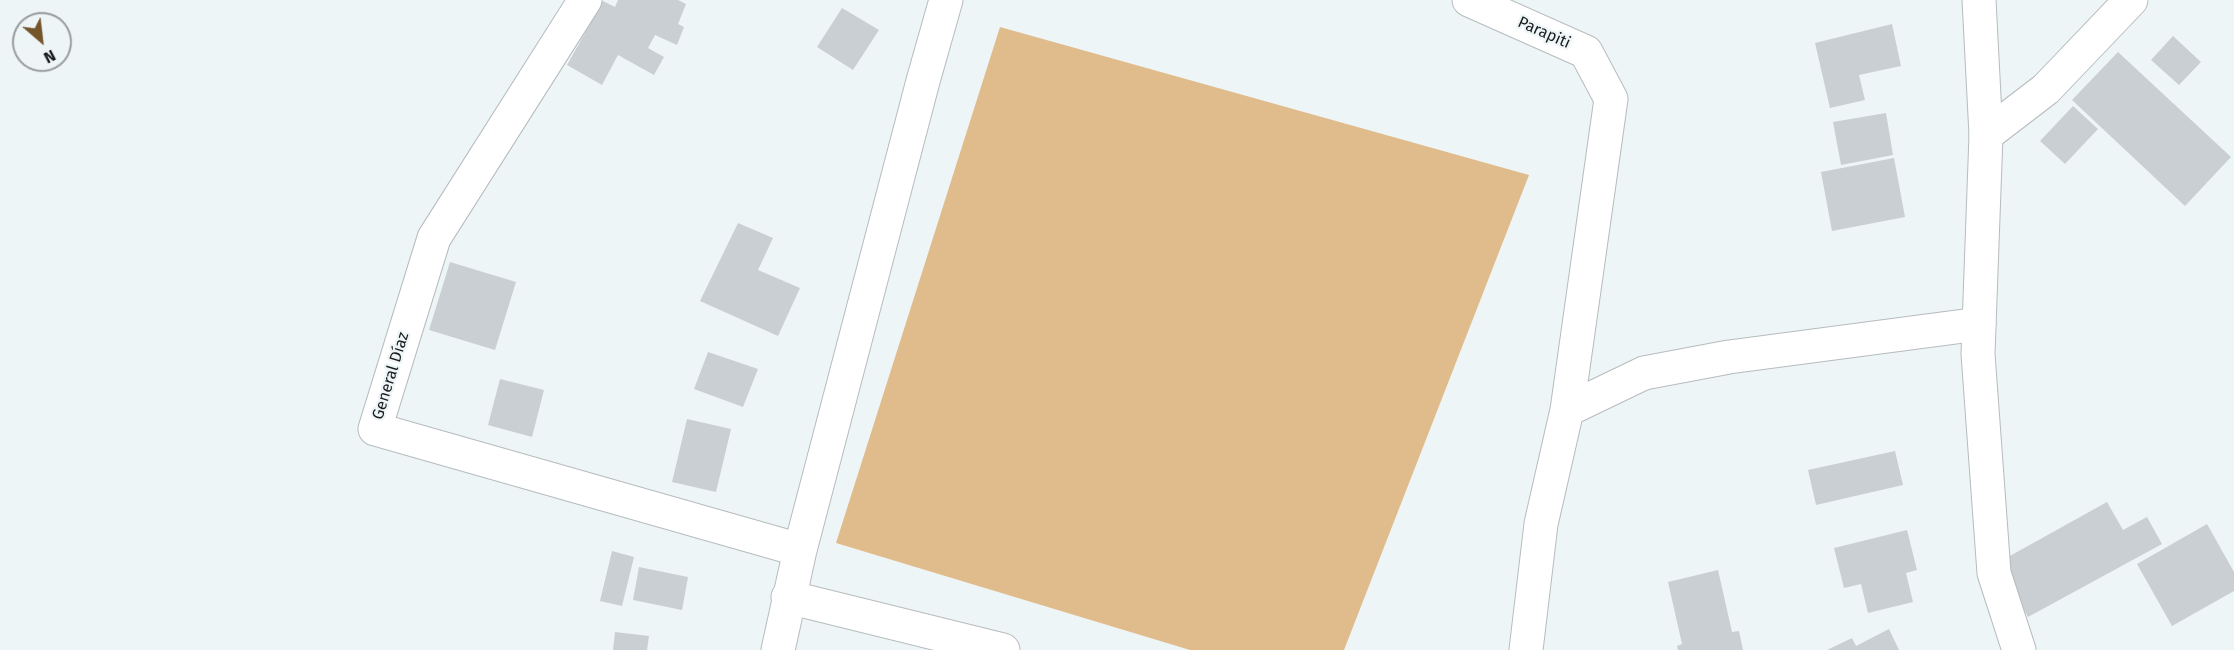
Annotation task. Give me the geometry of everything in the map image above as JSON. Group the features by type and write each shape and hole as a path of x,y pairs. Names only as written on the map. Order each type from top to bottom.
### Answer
{"street":[{"name":"General Díaz","path":"585,0 434,238 375,429 801,550"},
{"path":"778,650 788,597 922,81 946,0"},
{"name":"Parapiti","path":"1468,0 1586,52 1611,99 1567,410"},
{"path":"1979,0 1986,135 1978,354 1994,573 2019,650"},
{"path":"1986,135 2046,89 2131,0"},
{"path":"1526,650 1541,524 1567,410 1644,373 1729,357 1979,324"},
{"path":"788,597 1003,650"}],"shaded area":[{"path":"1000,27 1529,175 1344,650 1190,650 836,543"}],"building":[{"path":"618,0 678,0 686,4 678,24 684,27 677,45 655,35 648,48 664,57 654,75 618,55 602,85 567,65 603,1 615,7"},
{"path":"842,8 879,30 853,70 817,47"},
{"path":"1892,24 1901,66 1859,75 1865,100 1830,108 1815,43"},
{"path":"2173,36 2201,62 2179,85 2151,60"},
{"path":"2118,52 2231,157 2185,206 2072,100"},
{"path":"2073,106 2098,129 2065,164 2040,141"},
{"path":"1886,113 1893,155 1841,165 1833,122"},
{"path":"1894,158 1905,217 1832,231 1821,172"},
{"path":"738,223 773,238 758,270 800,288 778,336 700,301"},
{"path":"450,262 516,282 495,350 429,330"},
{"path":"708,352 758,369 743,407 694,389"},
{"path":"500,379 544,390 532,437 488,425"},
{"path":"687,419 731,429 716,492 672,482"},
{"path":"1895,451 1903,485 1816,505 1808,470"},
{"path":"2107,502 2123,530 2147,517 2162,544 2028,617 1999,562"},
{"path":"2207,524 2234,572 2234,591 2172,626 2137,564"},
{"path":"1907,530 1917,570 1906,573 1913,602 1868,613 1861,584 1844,588 1834,548"},
{"path":"612,551 634,557 622,606 600,601"},
{"path":"639,567 688,577 682,610 633,600"},
{"path":"1718,570 1732,632 1739,631 1743,650 1678,650 1677,646 1682,644 1668,582"},
{"path":"1889,629 1899,650 1827,650 1852,638 1856,646"},
{"path":"615,632 649,636 647,650 613,650"}]}
